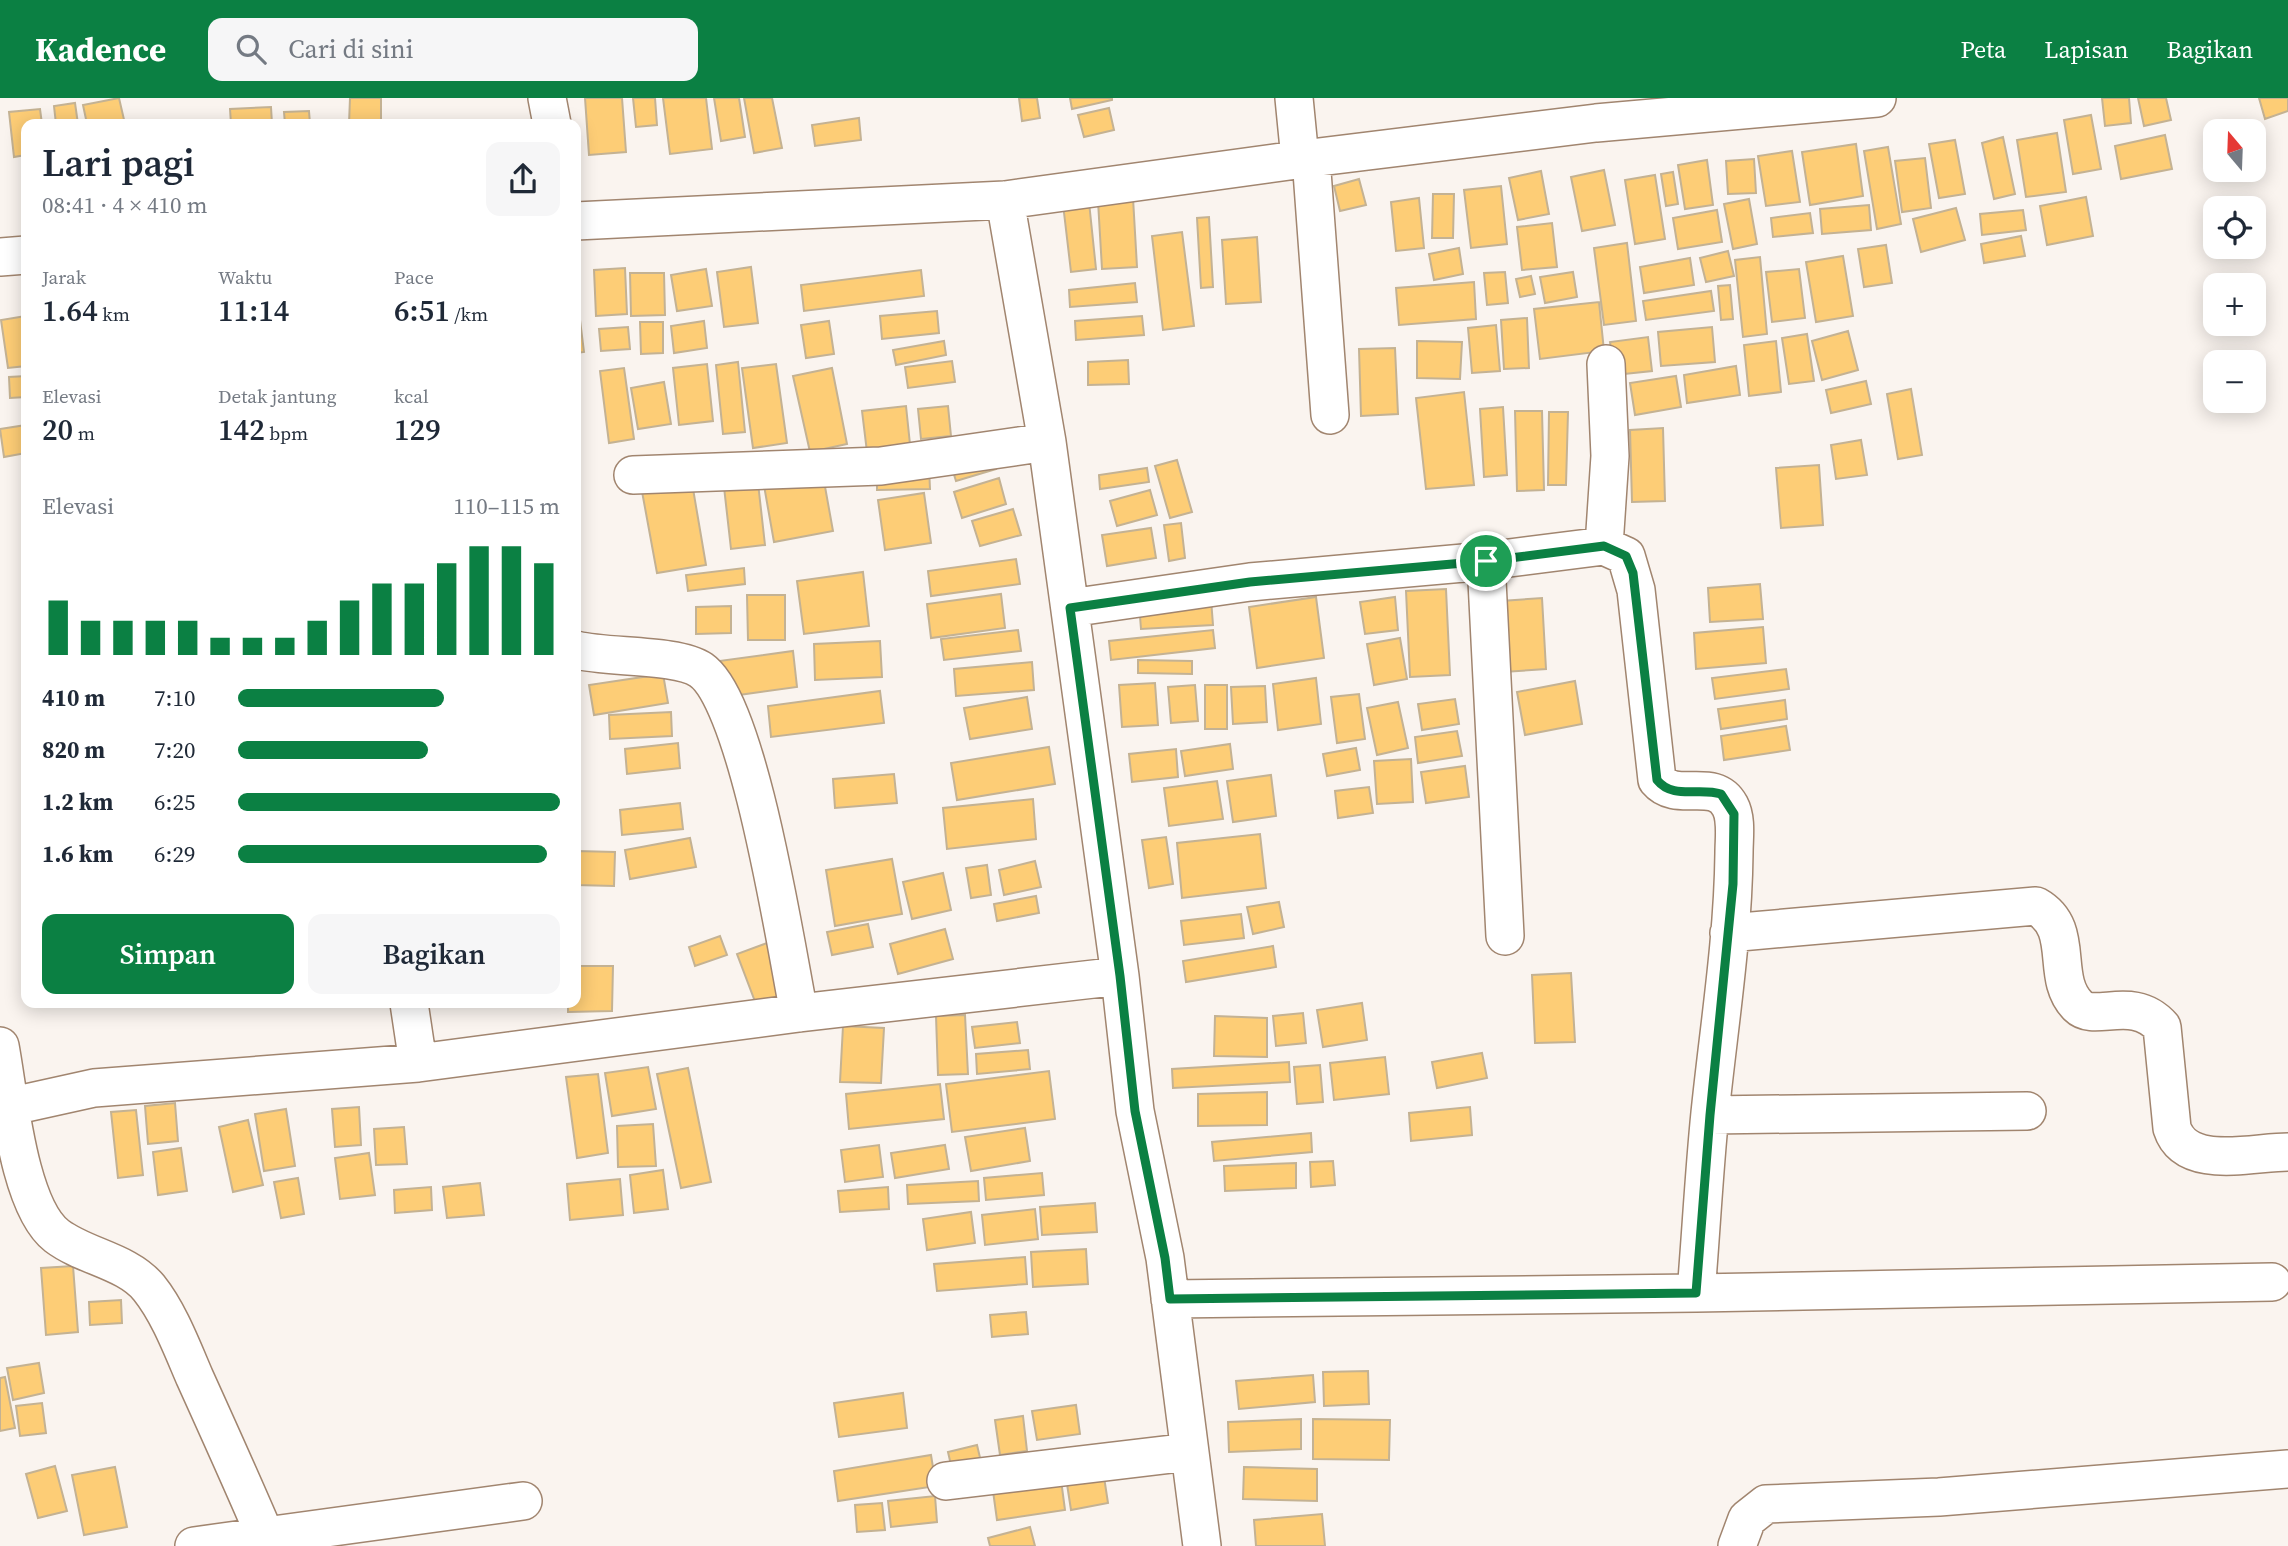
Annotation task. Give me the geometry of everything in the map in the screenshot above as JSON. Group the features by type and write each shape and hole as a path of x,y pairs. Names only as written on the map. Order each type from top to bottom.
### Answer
{"street":[{"path":"547,98 551,119"},
{"path":"1294,98 1306,158 1329,415"},
{"path":"581,221 1005,200 1306,158 1597,110 1877,98"},
{"path":"1005,200 1047,442 1120,976 1135,1111 1165,1258 1202,1546"},
{"path":"0,257 21,255"},
{"path":"1604,546 1610,456 1606,364"},
{"path":"633,475 881,466 1047,442"},
{"path":"1070,608 1250,582 1486,561 1604,546 1626,556 1633,573 1657,780 1664,789 1674,792 1711,790 1721,794 1734,814 1729,933 1710,1115 1696,1293"},
{"path":"1486,561 1505,936"},
{"path":"581,651 681,663 699,668 712,679 737,735 756,798 799,1013"},
{"path":"1729,933 2036,906 2056,922 2065,982 2077,1005 2084,1010 2136,1010 2151,1015 2162,1027 2172,1128 2176,1140 2187,1150 2205,1155 2288,1152"},
{"path":"8,1107 94,1088 418,1063 799,1013 1120,976"},
{"path":"410,1008 418,1063"},
{"path":"0,1046 8,1107 35,1208 55,1235 84,1252 132,1273 148,1287 172,1329 266,1538"},
{"path":"1710,1115 2027,1111"},
{"path":"1170,1299 1696,1293 2272,1282"},
{"path":"946,1481 1189,1452"},
{"path":"1737,1546 1747,1519 1766,1504 1939,1497 2288,1469"},
{"path":"194,1546 523,1501"}],"building":[{"path":"119,98 124,119 86,119 83,105"},
{"path":"350,98 381,98 381,119 349,119"},
{"path":"585,98 622,98 626,152 589,155"},
{"path":"633,98 655,98 657,125 636,127"},
{"path":"663,98 706,98 712,149 670,154"},
{"path":"714,98 739,98 745,137 721,141"},
{"path":"744,98 772,98 782,148 754,153"},
{"path":"1019,98 1037,98 1040,118 1022,121"},
{"path":"1070,98 1112,98 1112,100 1072,109"},
{"path":"2102,98 2129,98 2131,123 2105,126"},
{"path":"2138,98 2166,98 2171,120 2144,126"},
{"path":"2259,98 2288,98 2288,111 2265,119"},
{"path":"75,103 77,119 55,119 54,106"},
{"path":"271,107 272,119 231,119 230,109"},
{"path":"1109,108 1114,130 1084,137 1078,115"},
{"path":"40,109 41,119 21,119 21,156 14,157 9,112"},
{"path":"309,111 310,119 285,119 284,112"},
{"path":"2091,115 2101,169 2073,174 2064,120"},
{"path":"859,118 861,140 815,146 812,125"},
{"path":"2057,133 2066,192 2026,197 2017,140"},
{"path":"2165,135 2172,169 2121,179 2115,146"},
{"path":"2003,137 2015,194 1994,199 1982,143"},
{"path":"1955,140 1965,194 1939,198 1929,144"},
{"path":"1856,144 1863,196 1810,205 1802,152"},
{"path":"1888,147 1901,224 1877,229 1864,151"},
{"path":"1792,151 1800,202 1766,206 1758,156"},
{"path":"1925,158 1931,208 1902,212 1895,161"},
{"path":"1754,159 1756,193 1728,194 1726,161"},
{"path":"1707,160 1713,205 1685,209 1678,165"},
{"path":"1604,170 1615,225 1582,231 1571,177"},
{"path":"1541,171 1549,214 1518,220 1509,178"},
{"path":"1673,172 1678,204 1666,206 1661,174"},
{"path":"1655,175 1665,239 1635,244 1625,180"},
{"path":"1359,179 1366,205 1340,211 1334,186"},
{"path":"1501,186 1507,244 1471,248 1464,190"},
{"path":"1433,194 1454,194 1453,238 1432,238"},
{"path":"2086,197 2093,236 2047,245 2040,206"},
{"path":"1133,198 1137,267 1102,269 1098,201"},
{"path":"1419,198 1424,248 1396,251 1391,202"},
{"path":"1749,199 1757,244 1733,249 1724,204"},
{"path":"1089,202 1096,269 1071,272 1063,204"},
{"path":"1869,205 1871,230 1822,234 1820,209"},
{"path":"1956,208 1965,240 1921,252 1913,219"},
{"path":"1717,210 1722,242 1678,249 1673,218"},
{"path":"2023,210 2026,230 1982,235 1980,214"},
{"path":"1810,213 1813,233 1773,237 1771,218"},
{"path":"1209,217 1213,287 1201,288 1197,218"},
{"path":"1552,223 1557,267 1522,270 1517,227"},
{"path":"1182,232 1194,326 1163,330 1152,236"},
{"path":"2021,236 2025,256 1984,263 1981,244"},
{"path":"1257,237 1261,302 1226,304 1222,240"},
{"path":"1627,243 1636,321 1604,325 1594,248"},
{"path":"1886,245 1892,283 1864,287 1858,249"},
{"path":"1459,248 1463,274 1434,280 1429,254"},
{"path":"1728,251 1734,276 1706,282 1700,258"},
{"path":"1843,256 1853,316 1816,322 1806,262"},
{"path":"1760,257 1767,334 1743,337 1735,260"},
{"path":"1690,258 1694,285 1644,293 1640,267"},
{"path":"751,267 758,323 724,327 717,272"},
{"path":"625,268 627,314 596,316 594,270"},
{"path":"706,269 712,306 677,311 671,275"},
{"path":"1799,269 1805,318 1772,322 1766,272"},
{"path":"921,270 924,296 804,311 801,285"},
{"path":"1505,272 1508,303 1487,305 1484,273"},
{"path":"1573,272 1577,297 1545,303 1540,277"},
{"path":"630,273 664,273 665,315 631,316"},
{"path":"1531,276 1535,294 1520,297 1516,279"},
{"path":"1474,282 1476,319 1399,325 1396,288"},
{"path":"1135,283 1137,302 1070,307 1069,290"},
{"path":"1730,285 1733,319 1721,320 1718,286"},
{"path":"1711,291 1714,311 1646,320 1643,301"},
{"path":"1599,302 1604,351 1540,359 1534,309"},
{"path":"937,311 939,333 882,339 880,316"},
{"path":"1142,316 1144,335 1076,340 1075,321"},
{"path":"21,317 21,367 8,368 1,320"},
{"path":"1527,318 1529,368 1504,369 1501,320"},
{"path":"704,321 707,348 674,353 671,326"},
{"path":"829,321 834,354 806,358 801,325"},
{"path":"640,322 663,322 663,353 641,354"},
{"path":"1496,325 1500,371 1472,373 1468,328"},
{"path":"628,327 630,349 601,351 599,329"},
{"path":"1712,327 1715,362 1661,366 1658,332"},
{"path":"581,328 584,352 581,352"},
{"path":"1848,331 1858,370 1822,380 1812,341"},
{"path":"1807,334 1814,381 1789,384 1782,338"},
{"path":"1648,337 1652,371 1615,375 1610,342"},
{"path":"944,341 946,355 896,365 893,350"},
{"path":"1417,341 1462,342 1460,379 1417,378"},
{"path":"1776,341 1781,392 1749,396 1744,345"},
{"path":"1395,348 1398,414 1361,416 1359,349"},
{"path":"1128,360 1129,384 1088,385 1088,362"},
{"path":"952,361 955,382 908,388 905,367"},
{"path":"738,362 745,432 723,434 716,365"},
{"path":"707,364 713,421 679,425 673,368"},
{"path":"776,364 787,443 753,448 742,368"},
{"path":"1736,366 1740,395 1687,403 1684,375"},
{"path":"624,368 634,439 609,443 600,371"},
{"path":"832,368 847,444 810,452 793,376"},
{"path":"21,376 21,397 10,398 9,377"},
{"path":"1676,376 1681,407 1635,415 1630,383"},
{"path":"1866,381 1871,404 1831,413 1826,390"},
{"path":"664,382 671,424 638,429 631,388"},
{"path":"1911,389 1922,455 1898,459 1887,394"},
{"path":"1464,392 1474,485 1426,489 1416,398"},
{"path":"906,406 911,454 868,460 862,411"},
{"path":"948,406 951,436 921,439 918,409"},
{"path":"1503,407 1507,475 1484,477 1480,409"},
{"path":"1515,411 1542,411 1544,490 1517,491"},
{"path":"1549,412 1568,412 1566,485 1548,485"},
{"path":"21,426 21,454 4,457 0,429"},
{"path":"1663,428 1665,501 1632,502 1630,430"},
{"path":"1861,440 1867,475 1836,479 1831,445"},
{"path":"992,453 996,469 956,481 951,465"},
{"path":"1177,460 1192,512 1170,518 1155,466"},
{"path":"1819,465 1823,525 1781,528 1776,468"},
{"path":"929,467 930,489 877,490 877,468"},
{"path":"1147,468 1149,482 1100,489 1099,475"},
{"path":"822,470 833,531 774,542 763,480"},
{"path":"691,477 706,565 657,573 641,486"},
{"path":"999,478 1006,504 962,518 954,492"},
{"path":"758,483 765,545 731,549 724,487"},
{"path":"1150,490 1157,515 1117,526 1110,501"},
{"path":"924,493 931,543 885,550 878,500"},
{"path":"1013,509 1021,535 980,546 972,521"},
{"path":"1181,523 1185,558 1169,561 1164,525"},
{"path":"1151,528 1156,558 1107,566 1102,535"},
{"path":"1016,559 1020,584 931,596 928,571"},
{"path":"744,568 745,584 688,591 686,575"},
{"path":"863,572 869,626 804,634 797,581"},
{"path":"1760,584 1763,619 1710,622 1708,588"},
{"path":"1446,589 1450,675 1410,677 1406,591"},
{"path":"1001,594 1005,628 931,638 927,604"},
{"path":"747,595 785,595 785,640 748,640"},
{"path":"1316,597 1324,658 1257,668 1249,607"},
{"path":"1395,597 1398,630 1365,634 1360,602"},
{"path":"1542,598 1546,669 1504,672 1501,601"},
{"path":"1211,599 1213,625 1141,629 1139,604"},
{"path":"731,606 731,633 696,634 696,607"},
{"path":"1763,627 1766,663 1696,669 1694,633"},
{"path":"1018,630 1021,651 944,660 941,639"},
{"path":"1213,630 1215,648 1111,660 1109,641"},
{"path":"1400,638 1407,679 1374,685 1367,644"},
{"path":"880,641 882,677 815,680 814,644"},
{"path":"793,651 797,687 724,697 719,661"},
{"path":"1138,660 1192,661 1192,674 1138,673"},
{"path":"1032,662 1034,690 956,696 954,669"},
{"path":"1786,669 1789,689 1715,699 1712,678"},
{"path":"663,674 668,703 594,715 589,685"},
{"path":"1316,678 1321,724 1278,730 1273,684"},
{"path":"1575,681 1582,724 1525,735 1517,692"},
{"path":"1155,683 1158,725 1122,727 1119,685"},
{"path":"1195,685 1198,721 1171,723 1168,687"},
{"path":"1205,685 1227,685 1227,729 1205,729"},
{"path":"1265,686 1267,722 1233,724 1231,687"},
{"path":"880,691 884,723 771,737 768,706"},
{"path":"1359,694 1365,739 1337,743 1331,697"},
{"path":"1027,697 1032,729 970,739 964,708"},
{"path":"1455,699 1459,724 1422,730 1418,704"},
{"path":"1785,700 1787,719 1721,729 1718,709"},
{"path":"1398,702 1408,748 1377,755 1367,708"},
{"path":"671,712 672,736 610,739 609,715"},
{"path":"1786,726 1790,750 1724,760 1721,736"},
{"path":"1457,731 1462,756 1418,763 1415,737"},
{"path":"678,743 680,768 627,774 625,749"},
{"path":"1230,744 1233,769 1185,776 1181,751"},
{"path":"1049,747 1055,784 957,800 951,763"},
{"path":"1356,748 1360,770 1327,776 1323,754"},
{"path":"1176,749 1178,777 1132,782 1129,754"},
{"path":"1411,759 1413,802 1377,804 1374,761"},
{"path":"1465,766 1469,797 1426,803 1421,772"},
{"path":"894,774 897,803 835,808 833,779"},
{"path":"1271,775 1276,816 1233,822 1227,781"},
{"path":"1217,781 1223,819 1169,826 1164,788"},
{"path":"1369,787 1373,813 1338,818 1335,791"},
{"path":"1033,799 1036,839 947,849 943,808"},
{"path":"680,803 683,829 622,835 620,810"},
{"path":"1260,834 1266,888 1182,898 1177,843"},
{"path":"1166,837 1173,884 1149,888 1142,840"},
{"path":"690,838 696,867 630,879 625,850"},
{"path":"581,851 615,852 614,886 581,885"},
{"path":"892,859 902,914 835,926 826,870"},
{"path":"1035,861 1041,887 1004,895 999,870"},
{"path":"987,865 991,895 971,898 966,868"},
{"path":"943,873 951,910 912,919 903,882"},
{"path":"1036,896 1039,913 997,921 994,904"},
{"path":"1279,902 1284,927 1253,934 1247,907"},
{"path":"1241,914 1244,938 1184,945 1181,921"},
{"path":"868,924 873,947 832,955 827,932"},
{"path":"945,929 953,959 898,974 890,944"},
{"path":"720,936 727,955 695,966 689,947"},
{"path":"767,943 788,1001 759,1012 737,954"},
{"path":"1273,946 1276,967 1186,982 1183,961"},
{"path":"581,966 613,966 612,1011 568,1012 568,1008 581,1008"},
{"path":"1571,973 1575,1042 1535,1043 1532,975"},
{"path":"1362,1003 1367,1040 1323,1047 1317,1010"},
{"path":"1303,1013 1306,1043 1276,1046 1273,1016"},
{"path":"965,1015 968,1074 938,1075 936,1016"},
{"path":"1215,1016 1267,1018 1267,1057 1214,1056"},
{"path":"1017,1022 1020,1043 975,1048 972,1027"},
{"path":"843,1026 884,1028 881,1083 840,1082"},
{"path":"1028,1050 1030,1069 977,1074 976,1054"},
{"path":"1482,1053 1487,1078 1437,1088 1432,1062"},
{"path":"1385,1057 1389,1094 1334,1100 1330,1063"},
{"path":"1289,1062 1290,1082 1173,1088 1172,1069"},
{"path":"1320,1065 1323,1102 1297,1104 1294,1067"},
{"path":"648,1067 656,1109 612,1116 605,1073"},
{"path":"688,1068 711,1182 681,1188 657,1074"},
{"path":"1049,1071 1055,1119 952,1132 946,1084"},
{"path":"598,1074 608,1153 577,1158 566,1077"},
{"path":"940,1084 944,1119 849,1129 846,1094"},
{"path":"1267,1092 1267,1125 1198,1126 1198,1094"},
{"path":"175,1103 178,1141 148,1144 145,1106"},
{"path":"359,1107 361,1145 335,1147 332,1109"},
{"path":"1470,1107 1472,1135 1411,1141 1409,1113"},
{"path":"286,1109 295,1166 264,1171 255,1114"},
{"path":"136,1110 143,1175 118,1178 111,1112"},
{"path":"248,1120 263,1185 233,1192 219,1127"},
{"path":"653,1124 656,1166 618,1167 617,1126"},
{"path":"404,1127 407,1164 376,1165 374,1129"},
{"path":"1025,1128 1030,1161 971,1171 965,1137"},
{"path":"1311,1133 1312,1152 1214,1161 1212,1142"},
{"path":"879,1145 883,1177 845,1182 841,1150"},
{"path":"945,1145 949,1169 895,1178 891,1153"},
{"path":"181,1148 187,1191 158,1195 153,1152"},
{"path":"369,1153 375,1195 340,1199 335,1158"},
{"path":"1333,1161 1335,1185 1311,1187 1310,1162"},
{"path":"1296,1163 1296,1188 1225,1191 1224,1166"},
{"path":"663,1170 668,1209 634,1213 630,1175"},
{"path":"1042,1173 1044,1195 986,1200 984,1178"},
{"path":"298,1178 304,1214 281,1218 274,1182"},
{"path":"620,1179 623,1215 570,1220 567,1184"},
{"path":"978,1181 979,1201 908,1204 907,1185"},
{"path":"480,1183 484,1215 447,1218 443,1187"},
{"path":"431,1187 432,1210 395,1213 394,1190"},
{"path":"888,1187 889,1209 840,1212 838,1191"},
{"path":"1095,1203 1097,1232 1042,1235 1040,1207"},
{"path":"1035,1209 1038,1239 985,1245 982,1215"},
{"path":"971,1212 975,1243 927,1250 923,1219"},
{"path":"1086,1249 1088,1284 1033,1287 1031,1252"},
{"path":"1025,1257 1027,1284 937,1291 934,1264"},
{"path":"73,1266 78,1332 46,1335 41,1268"},
{"path":"121,1300 122,1323 90,1325 89,1302"},
{"path":"1026,1312 1028,1334 992,1337 990,1315"},
{"path":"39,1363 44,1393 13,1400 7,1368"},
{"path":"1368,1371 1369,1404 1324,1406 1323,1372"},
{"path":"1313,1375 1315,1402 1239,1409 1236,1381"},
{"path":"5,1377 15,1428 0,1431 0,1378"},
{"path":"903,1393 907,1428 839,1437 834,1403"},
{"path":"42,1403 46,1433 20,1436 16,1406"},
{"path":"1076,1405 1080,1434 1037,1440 1032,1411"},
{"path":"1023,1416 1027,1451 1000,1455 995,1420"},
{"path":"1301,1419 1301,1449 1229,1452 1228,1422"},
{"path":"1313,1419 1390,1420 1389,1460 1313,1459"},
{"path":"977,1445 982,1466 953,1474 948,1452"},
{"path":"931,1455 936,1486 838,1501 834,1471"},
{"path":"55,1466 67,1511 38,1518 26,1474"},
{"path":"115,1467 127,1527 84,1535 72,1475"},
{"path":"1244,1467 1317,1469 1317,1501 1243,1499"},
{"path":"1104,1477 1108,1503 1071,1510 1067,1484"},
{"path":"1061,1480 1065,1510 997,1520 993,1491"},
{"path":"935,1496 937,1522 891,1527 888,1501"},
{"path":"882,1503 885,1530 857,1532 855,1505"},
{"path":"1322,1514 1325,1546 1256,1546 1254,1520"},
{"path":"1030,1527 1035,1546 990,1546 988,1538"}],"route":[{"path":"1604,546 1626,556 1636,590 1657,780 1664,789 1674,792 1711,790 1721,794 1734,814 1733,884 1696,1293 1170,1299 1165,1258 1135,1111 1120,976 1070,608 1250,582 1486,561 1604,546"}]}
